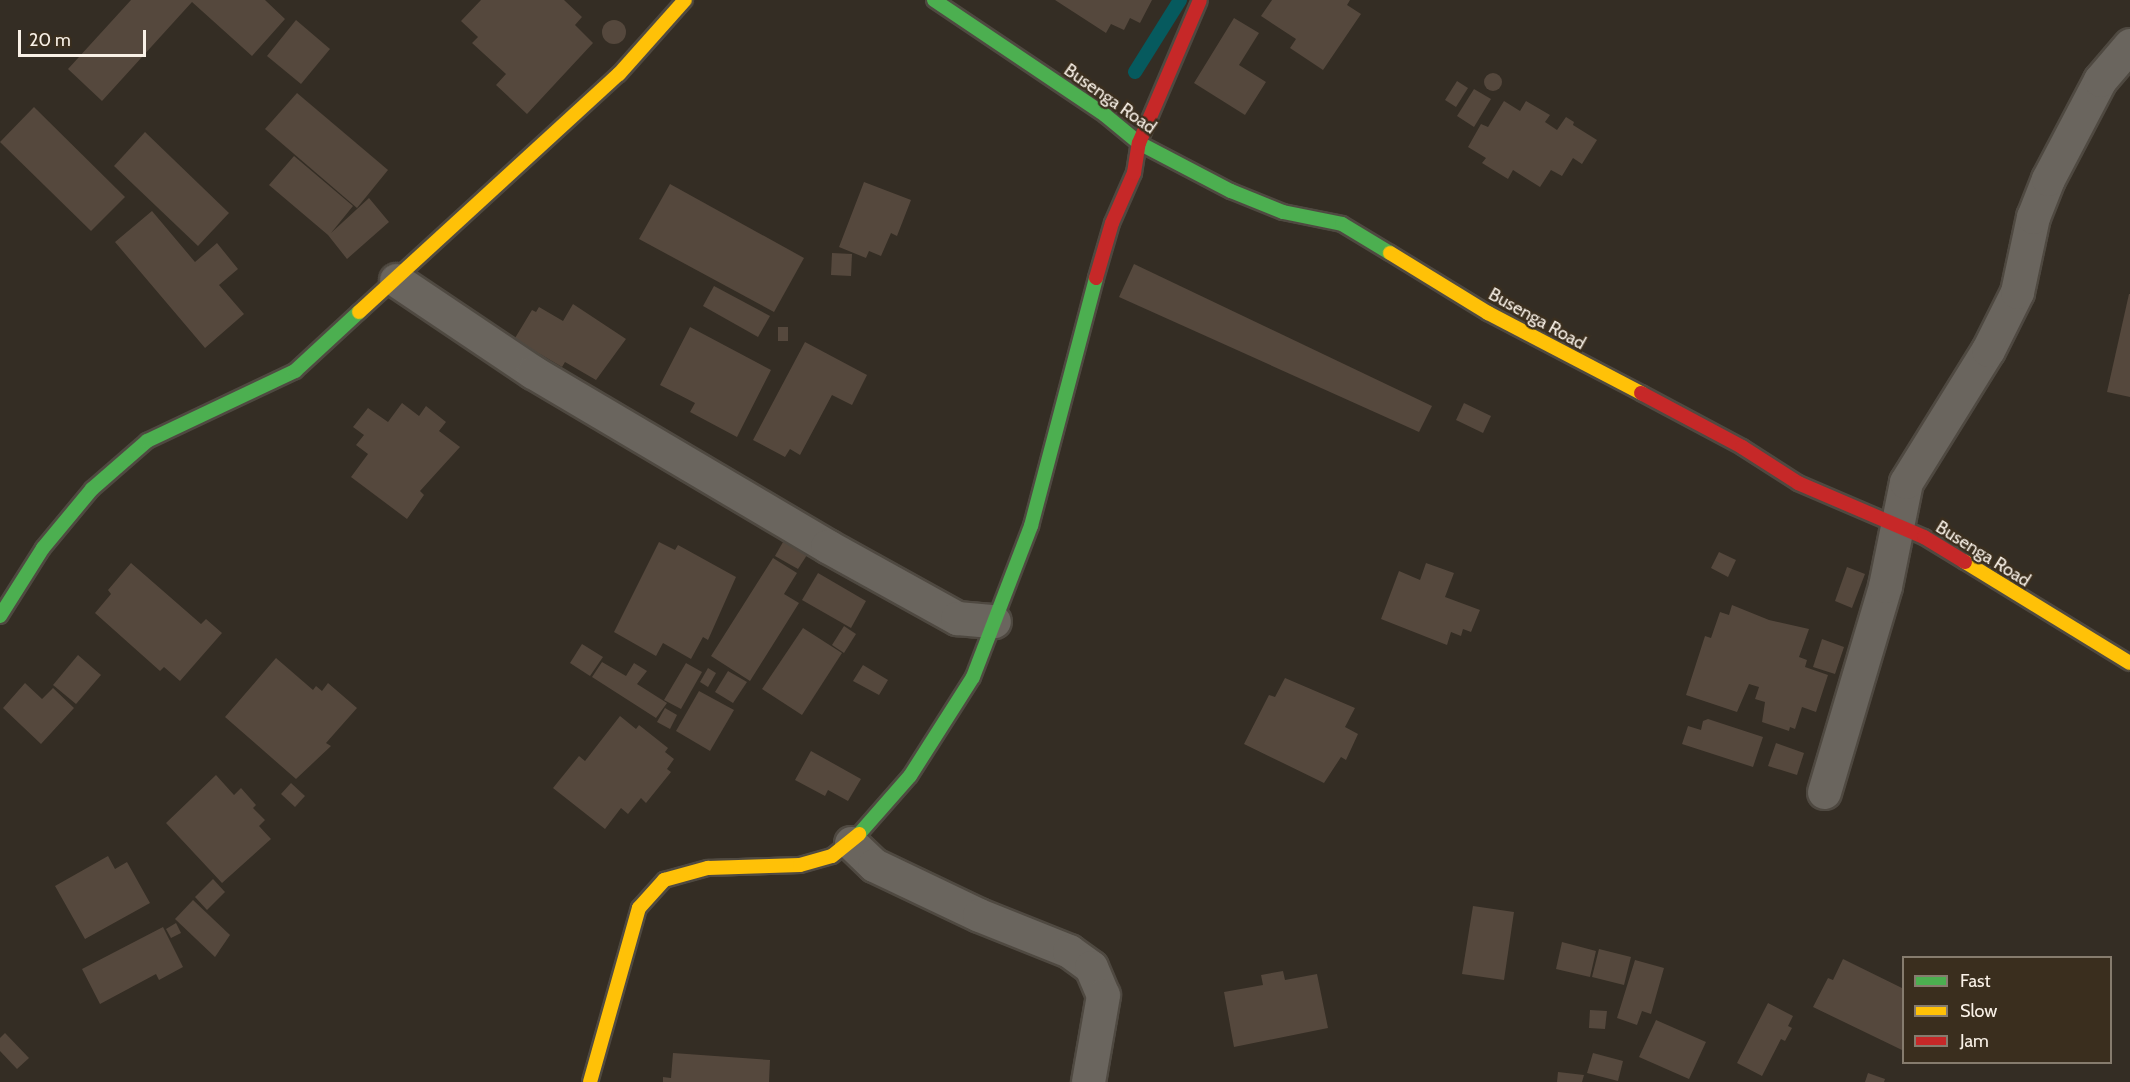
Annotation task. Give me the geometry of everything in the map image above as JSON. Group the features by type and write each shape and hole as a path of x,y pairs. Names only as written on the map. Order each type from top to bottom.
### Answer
{"street":[{"path":"0,616 43,549 92,489 147,441 295,371 619,74 685,0"},
{"name":"Busenga Road","path":"934,0 1105,115 1139,143 1231,191 1283,212 1342,224 1488,313 1742,447 1798,483 1898,528 1924,537 2130,663"},
{"path":"590,1082 639,908 664,880 708,868 800,865 832,856 851,843 910,776 973,677 1031,526 1075,347 1112,223 1134,173 1139,143 1182,33 1200,0"},
{"path":"1824,792 1898,528 1906,482 1988,350 2017,292 2033,217 2048,179 2100,80 2130,45"},
{"path":"396,279 533,372 827,546 957,618 994,621"},
{"path":"851,843 874,865 979,915 1069,951 1091,967 1103,995 1088,1082"}],"building":[{"path":"131,0 265,0 285,19 252,56 192,2 102,101 68,69"},
{"path":"481,0 564,0 582,17 575,25 593,43 527,114 496,85 506,74 472,43 478,37 461,21"},
{"path":"1055,0 1152,0 1140,23 1130,18 1124,30 1111,24 1106,33"},
{"path":"1272,0 1350,0 1347,5 1361,14 1323,70 1290,48 1296,39 1261,16"},
{"path":"1234,18 1259,33 1239,65 1266,82 1245,115 1194,83"},
{"path":"296,20 330,49 301,84 267,56"},
{"path":"614,20 623,23 626,32 623,41 614,44 605,41 602,32 605,23"},
{"path":"1493,73 1501,78 1502,82 1497,90 1493,91 1485,86 1484,82 1489,74"},
{"path":"1457,81 1468,88 1456,107 1445,100"},
{"path":"1474,89 1491,99 1474,127 1457,116"},
{"path":"297,93 388,170 357,208 265,129"},
{"path":"1504,101 1520,111 1526,101 1550,115 1545,122 1557,130 1566,117 1574,122 1573,125 1597,140 1582,164 1573,158 1562,176 1551,170 1540,187 1513,170 1508,179 1482,163 1486,158 1468,147 1481,124 1488,127"},
{"path":"34,107 125,197 91,231 0,142"},
{"path":"145,132 229,213 198,246 114,166"},
{"path":"294,156 353,206 331,233 369,198 389,222 347,259 328,235 269,185"},
{"path":"864,182 911,200 897,236 891,233 881,256 869,251 866,258 839,247"},
{"path":"670,184 804,258 774,312 639,239"},
{"path":"152,211 195,262 217,243 238,269 219,285 244,314 205,348 115,242"},
{"path":"832,253 852,254 851,276 831,275"},
{"path":"1134,264 1432,406 1419,432 1119,297"},
{"path":"714,286 770,316 758,337 703,306"},
{"path":"2130,294 2130,397 2107,392"},
{"path":"573,304 626,339 596,380 565,362 562,367 523,344 521,347 512,343 532,310 536,312 539,307 563,321"},
{"path":"690,327 771,370 737,437 690,412 695,403 660,385"},
{"path":"778,327 788,327 788,341 778,341"},
{"path":"805,342 867,375 852,405 832,395 800,455 790,449 785,457 753,440"},
{"path":"402,403 419,416 426,406 446,422 439,431 460,447 420,491 424,495 407,519 351,477 368,454 356,445 364,435 353,427 368,408 388,422"},
{"path":"1464,403 1491,416 1483,433 1456,420"},
{"path":"659,542 675,550 678,545 736,577 708,640 703,637 691,659 663,643 656,656 614,632"},
{"path":"783,542 807,555 798,569 775,556"},
{"path":"1719,552 1736,560 1728,577 1711,568"},
{"path":"773,558 797,573 784,594 799,603 750,681 711,656"},
{"path":"131,563 201,624 206,619 222,633 180,681 164,667 160,671 95,613 111,594 108,590"},
{"path":"1426,563 1454,573 1445,597 1480,610 1471,632 1463,629 1461,636 1451,632 1447,645 1381,619 1399,571 1420,580"},
{"path":"1847,567 1865,574 1852,608 1835,601"},
{"path":"818,573 866,601 851,628 802,600"},
{"path":"1732,605 1769,620 1809,629 1799,657 1807,660 1805,667 1828,675 1816,712 1802,707 1795,729 1790,727 1789,731 1762,722 1765,702 1755,699 1759,687 1749,684 1737,712 1686,695 1705,636 1711,638 1720,612 1729,615"},
{"path":"844,626 856,634 844,653 832,645"},
{"path":"803,628 842,653 802,715 762,689"},
{"path":"1822,639 1844,647 1835,674 1813,667"},
{"path":"582,644 603,657 590,676 570,663"},
{"path":"78,655 101,675 76,704 53,685"},
{"path":"276,658 313,690 316,686 322,691 328,683 357,708 326,743 331,746 296,779 225,717"},
{"path":"602,662 626,676 634,663 647,671 637,684 667,703 656,718 592,677"},
{"path":"686,663 702,672 681,709 664,700"},
{"path":"863,665 888,680 879,695 853,681"},
{"path":"708,668 716,673 708,687 700,682"},
{"path":"728,671 747,682 733,703 715,692"},
{"path":"1285,678 1355,708 1345,727 1358,734 1346,760 1341,757 1324,783 1244,744 1269,695 1275,697"},
{"path":"25,683 42,699 53,688 74,708 41,744 3,708"},
{"path":"699,691 734,710 710,751 676,731"},
{"path":"665,708 677,715 670,729 657,722"},
{"path":"620,716 636,729 639,725 668,748 665,752 674,759 667,769 671,772 646,803 641,798 628,814 621,808 605,829 553,788 579,756 585,761"},
{"path":"1708,719 1763,737 1753,767 1682,744 1688,726 1701,730 1703,721"},
{"path":"1776,743 1804,753 1797,775 1768,766"},
{"path":"811,751 861,779 848,801 828,790 825,796 795,780"},
{"path":"216,775 234,795 241,788 256,805 253,808 265,820 259,826 271,839 222,883 166,823"},
{"path":"291,783 305,796 295,807 281,794"},
{"path":"108,856 115,869 127,862 150,903 85,939 55,886"},
{"path":"213,879 225,892 207,910 195,897"},
{"path":"193,900 230,935 215,957 175,919"},
{"path":"1473,906 1514,912 1504,980 1462,974"},
{"path":"176,923 181,933 171,938 166,929"},
{"path":"163,927 183,967 159,980 156,974 100,1004 82,969"},
{"path":"1562,942 1596,951 1590,977 1556,969"},
{"path":"1599,949 1631,957 1624,985 1592,977"},
{"path":"1843,959 1902,988 1902,1050 1813,1007 1828,978 1833,980"},
{"path":"1635,960 1664,968 1651,1014 1642,1011 1637,1025 1617,1018"},
{"path":"1283,971 1285,980 1317,974 1328,1028 1234,1047 1224,992 1263,985 1261,975"},
{"path":"1768,1003 1793,1016 1788,1026 1792,1028 1785,1041 1781,1039 1762,1076 1737,1063"},
{"path":"1590,1010 1607,1011 1605,1029 1589,1028"},
{"path":"1656,1020 1706,1042 1689,1079 1639,1057"},
{"path":"5,1033 29,1058 17,1069 0,1051 0,1038"},
{"path":"673,1053 770,1060 769,1082 663,1082 663,1077 671,1078"},
{"path":"1593,1053 1623,1061 1618,1081 1587,1073"},
{"path":"1558,1072 1584,1075 1582,1082 1557,1082"},
{"path":"1868,1073 1885,1079 1884,1082 1865,1082"}],"waterway":[{"path":"1135,72 1180,0"}],"traffic: fast":[{"path":"934,0 1105,115 1139,143 1231,191 1283,212 1342,224 1390,253"},
{"path":"859,834 910,776 973,677 1031,526 1096,278"},
{"path":"0,616 43,548 92,489 147,441 295,371 359,312"}],"traffic: slow":[{"path":"359,312 619,74 685,0"},
{"path":"1390,253 1488,313 1641,393"},
{"path":"1965,562 2130,663"},
{"path":"590,1082 639,908 664,880 708,868 800,865 832,856 859,834"}],"traffic: jam":[{"path":"1096,278 1112,223 1134,173 1139,143 1200,0"},
{"path":"1641,393 1742,447 1798,483 1924,537 1965,562"}]}
